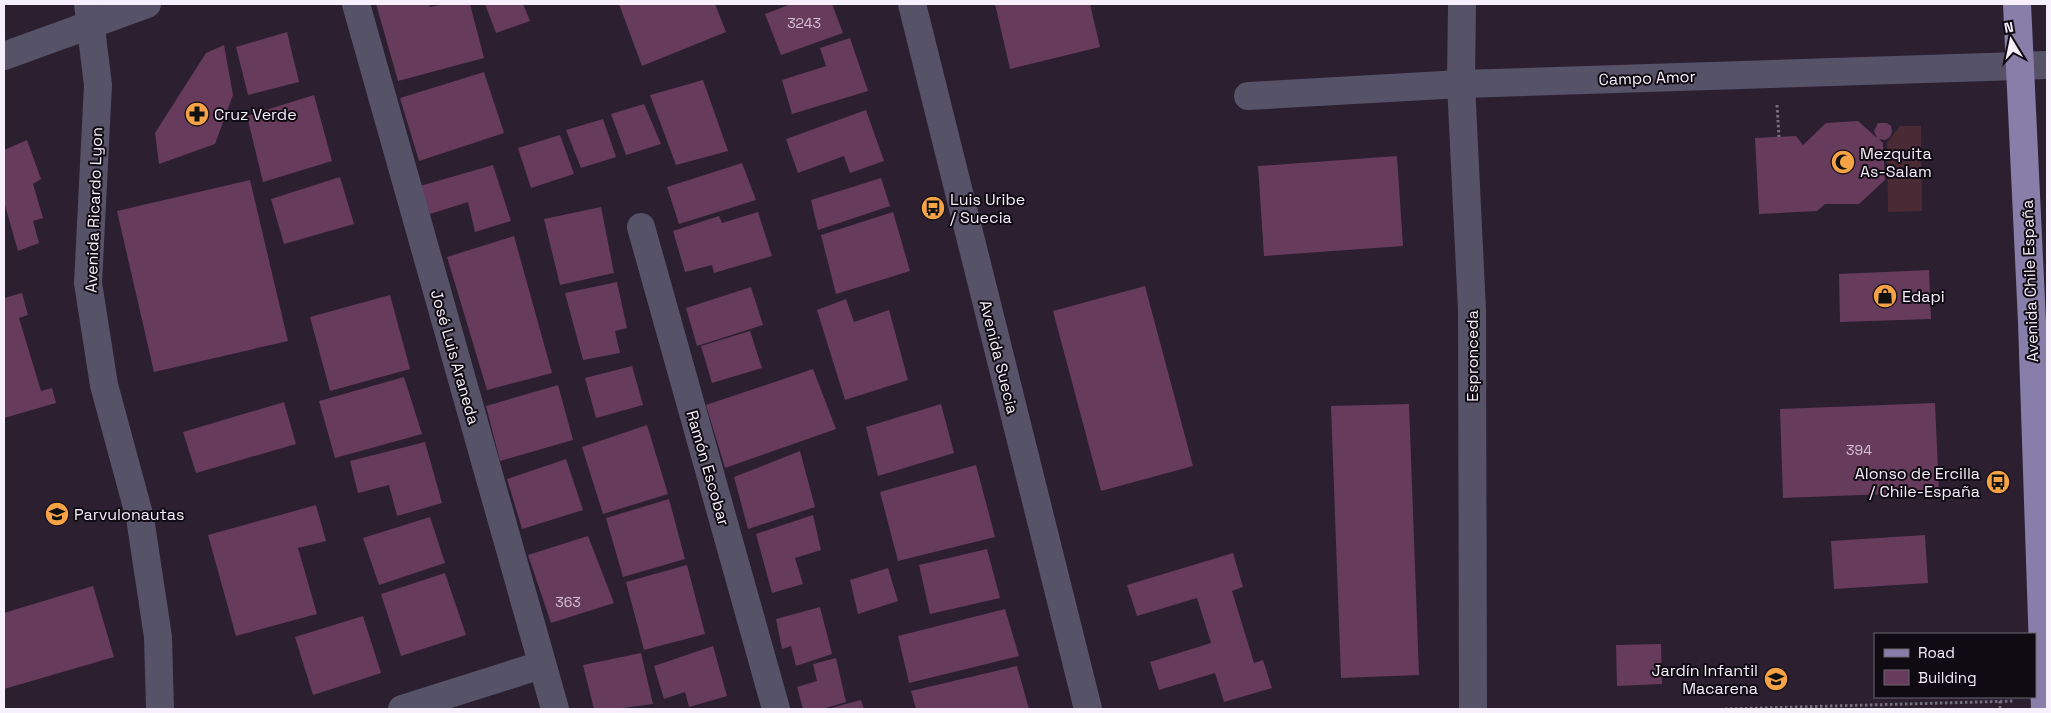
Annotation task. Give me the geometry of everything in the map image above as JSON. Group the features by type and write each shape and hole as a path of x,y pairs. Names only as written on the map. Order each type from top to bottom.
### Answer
{"main road":[{"name":"Avenida Chile España","path":"2017,4 2040,322 2044,704"}],"street":[{"path":"4,56 90,14 147,4"},
{"name":"José Luis Araneda","path":"356,4 541,665 555,709"},
{"name":"Avenida Suecia","path":"912,4 1088,709"},
{"name":"Espronceda","path":"1462,4 1461,84 1472,310 1473,709"},
{"name":"Avenida Ricardo Lyon","path":"90,14 98,85 88,282 104,385 140,518 158,637 160,709"},
{"name":"Campo Amor","path":"1248,96 1461,84 2047,65"},
{"name":"Ramón Escobar","path":"641,227 776,709"},
{"path":"402,709 541,665"}],"path":[{"path":"2000,701 2000,709"},
{"path":"1725,709 2000,701 2044,704"}],"shaded area":[{"path":"1900,126 1921,126 1922,211 1888,212 1887,143"}],"building":[{"path":"376,4 429,4 430,7 445,4 470,4 484,58 398,81"},
{"path":"485,4 523,4 530,21 496,33"},
{"path":"619,4 715,4 726,32 642,66"},
{"path":"791,4 832,4 843,33 781,55 765,14"},
{"path":"995,4 1090,4 1100,47 1010,69"},
{"path":"287,32 299,82 248,95 236,47"},
{"path":"850,38 868,91 792,114 782,80 826,66 820,48"},
{"name":"Cruz Verde","path":"224,45 233,95 215,144 159,164 155,133 206,53"},
{"path":"484,72 504,133 419,161 400,98"},
{"path":"703,80 728,151 676,165 650,95"},
{"path":"314,95 332,161 263,182 247,116"},
{"path":"644,104 661,144 626,155 611,114"},
{"path":"866,110 884,161 850,173 844,156 798,173 786,139"},
{"path":"603,119 616,157 581,168 566,130"},
{"path":"1858,121 1877,138 1874,131 1878,123 1887,123 1891,126 1892,132 1890,137 1885,140 1879,139 1883,143 1885,180 1859,204 1825,204 1817,211 1759,214 1755,138 1796,136 1803,145 1826,123"},
{"path":"560,135 574,174 531,188 518,148"},
{"path":"27,140 41,179 33,184 43,218 33,221 39,243 18,251 4,202 4,150"},
{"path":"1397,156 1403,246 1264,256 1258,166"},
{"path":"742,163 756,200 679,224 667,187"},
{"path":"493,165 511,221 475,232 468,202 430,214 420,186"},
{"path":"340,177 354,224 284,244 271,199"},
{"path":"881,178 890,206 818,230 811,200"},
{"path":"250,180 288,341 154,372 117,211"},
{"path":"601,207 614,273 560,285 544,219"},
{"path":"758,212 772,256 714,273 712,265 685,272 673,231 719,216 722,223"},
{"path":"893,212 910,271 836,294 821,235"},
{"path":"514,236 552,373 487,390 447,257"},
{"name":"Edapi","path":"1929,270 1931,319 1840,322 1839,274"},
{"path":"617,282 627,328 615,331 620,353 583,360 565,293"},
{"path":"1145,286 1193,466 1101,491 1053,311"},
{"path":"751,287 763,325 697,346 686,308"},
{"path":"22,293 28,315 19,318 41,391 52,388 56,403 4,418 4,298"},
{"path":"390,295 410,369 330,391 310,317"},
{"path":"846,299 854,322 889,310 908,380 845,400 817,310"},
{"path":"750,331 762,368 712,383 701,346"},
{"path":"632,366 643,405 596,418 585,378"},
{"path":"813,369 836,429 725,468 706,405"},
{"path":"404,377 422,434 335,458 319,401"},
{"path":"558,385 573,440 500,461 486,406"},
{"path":"284,402 296,444 196,473 183,432"},
{"path":"1935,403 1939,492 1783,498 1780,409"},
{"path":"941,404 954,453 878,476 866,427"},
{"path":"1409,404 1419,675 1341,678 1331,406"},
{"path":"647,425 668,494 603,514 582,447"},
{"path":"425,442 442,503 397,516 389,485 358,493 350,461"},
{"path":"800,451 815,507 748,529 734,477"},
{"path":"566,459 583,510 522,529 507,479"},
{"path":"976,465 995,537 898,561 880,492"},
{"path":"669,499 685,559 623,577 606,518"},
{"path":"316,505 326,541 298,548 317,614 236,636 208,535"},
{"path":"813,515 821,550 795,558 803,584 772,593 756,534"},
{"path":"430,517 445,563 379,585 363,538"},
{"path":"1925,535 1928,583 1834,589 1831,541"},
{"path":"588,536 614,603 551,623 528,555"},
{"path":"987,549 1000,598 930,614 919,565"},
{"path":"1233,553 1243,587 1232,591 1254,663 1263,660 1272,688 1224,702 1215,673 1159,690 1150,662 1211,643 1197,598 1137,616 1127,585"},
{"path":"687,565 705,634 644,650 626,582"},
{"path":"888,568 898,601 858,614 850,580"},
{"path":"445,573 466,635 401,656 381,594"},
{"path":"93,586 114,657 4,689 4,613"},
{"path":"820,607 832,654 796,666 791,646 782,649 776,619"},
{"path":"1005,609 1019,656 909,683 898,636"},
{"path":"363,616 381,673 313,695 295,637"},
{"path":"1661,644 1662,684 1617,686 1616,645"},
{"path":"713,646 727,696 689,707 685,692 664,699 654,666"},
{"path":"641,653 653,704 615,709 594,709 583,665"},
{"path":"836,658 846,702 822,709 803,709 797,687 817,681 813,664"},
{"path":"1017,666 1029,709 916,709 911,691"},
{"path":"861,700 864,709 827,709"}],"place":[{"name":"Cruz Verde","path":"197,114"},
{"name":"Mezquita As-Salam","path":"1843,162"},
{"name":"Luis Uribe / Suecia","path":"933,208"},
{"name":"Edapi","path":"1885,296"},
{"name":"Alonso de Ercilla / Chile-España","path":"1998,482"},
{"name":"Parvulonautas","path":"57,514"},
{"name":"Jardín Infantil Macarena","path":"1776,679"}]}
